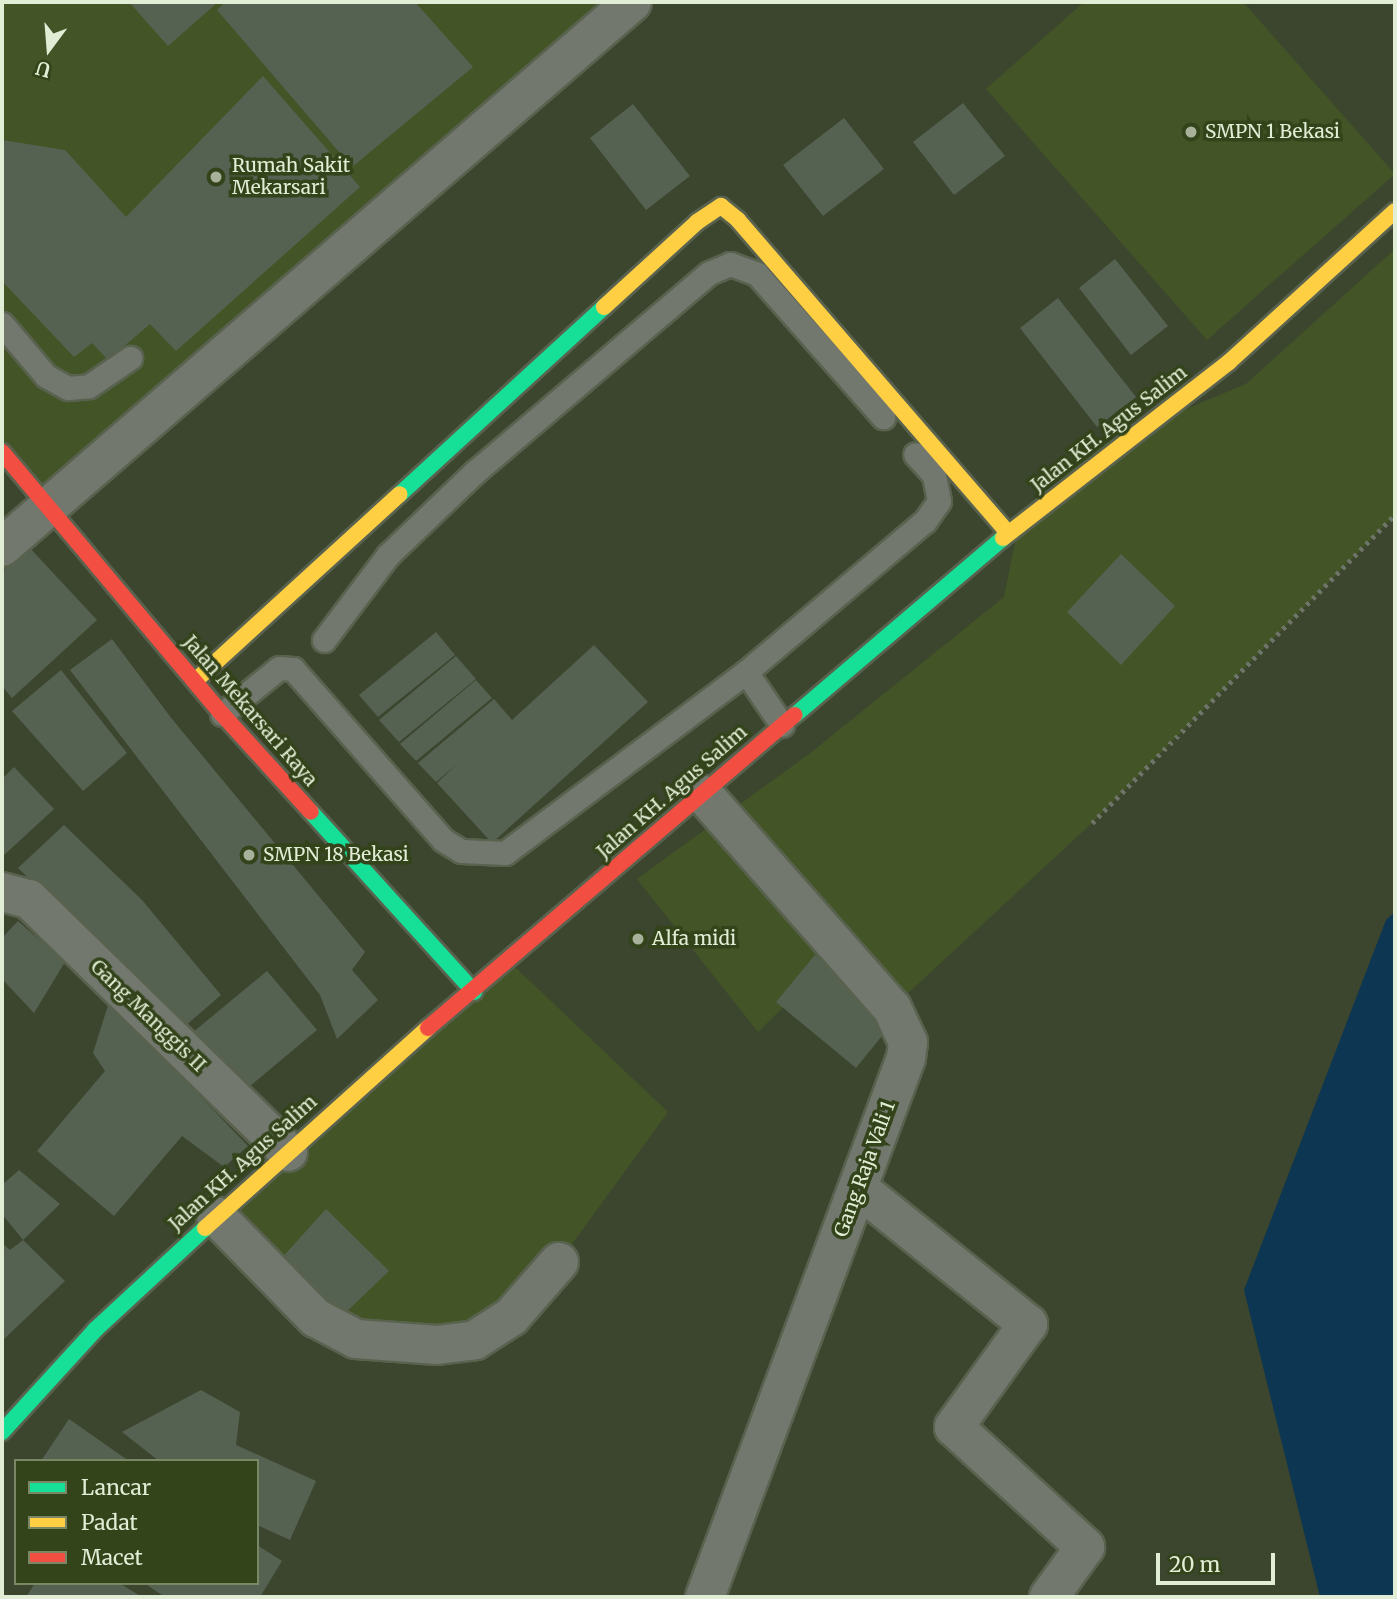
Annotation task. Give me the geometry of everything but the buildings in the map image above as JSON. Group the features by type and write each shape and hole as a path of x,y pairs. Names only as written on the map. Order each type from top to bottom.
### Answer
{"street":[{"path":"2,547 632,2"},
{"path":"195,681 697,222 721,206 738,220 1008,533"},
{"name":"Jalan KH. Agus Salim","path":"2,1432 95,1330 215,1216 704,795 782,724 1008,533 1228,362 1395,211"},
{"name":"Jalan Mekarsari Raya","path":"3,455 222,714 474,992"},
{"name":"Gang Raja Vali 1","path":"704,795 904,1024 906,1058 705,1597"},
{"name":"Gang Manggis II","path":"2,892 29,899 289,1152"},
{"path":"858,1188 1028,1324 954,1427 1086,1547 1049,1597"},
{"path":"215,1216 316,1318 356,1339 438,1345 475,1340 511,1317 559,1262"}],"lane":[{"path":"222,714 279,668 293,669 443,840 461,851 483,855 505,853 746,672 925,521 939,500 934,475 757,274 730,264 709,273 475,472 388,555 324,640"},
{"path":"2,324 46,376 68,388 89,386 130,358"},
{"path":"746,672 782,724"}],"path":[{"path":"1092,823 1395,514"}],"shaded area":[{"name":"Rumah Sakit Mekarsari","path":"2,2 632,2 49,508 2,452"},
{"name":"SMPN 1 Bekasi","path":"1084,2 1243,2 1395,174 1207,340 986,89"},
{"path":"1395,249 1395,515 1092,823 892,1008 840,952 758,1032 637,879 809,754 1004,597 1019,523 1090,449 1246,384"},
{"path":"515,967 668,1112 559,1262 511,1317 356,1339 216,1216"}],"water":[{"path":"1395,912 1395,1597 1320,1597 1244,1290 1386,920"}],"traffic: fast":[{"path":"400,494 604,307"},
{"path":"795,715 1003,538"},
{"path":"311,812 474,992"},
{"path":"2,1432 95,1330 205,1228"}],"traffic: slow":[{"path":"604,307 697,222 721,206 738,220 1008,533"},
{"path":"1003,538 1229,362 1395,211"},
{"path":"195,681 400,494"},
{"path":"205,1228 428,1028"}],"traffic: jam":[{"path":"2,452 222,714 311,812"},
{"path":"428,1028 795,715"}],"place":[{"name":"SMPN 1 Bekasi","path":"1191,132"},
{"name":"Rumah Sakit Mekarsari","path":"216,177"},
{"name":"SMPN 18 Bekasi","path":"249,855"},
{"name":"Alfa midi","path":"638,939"}]}
